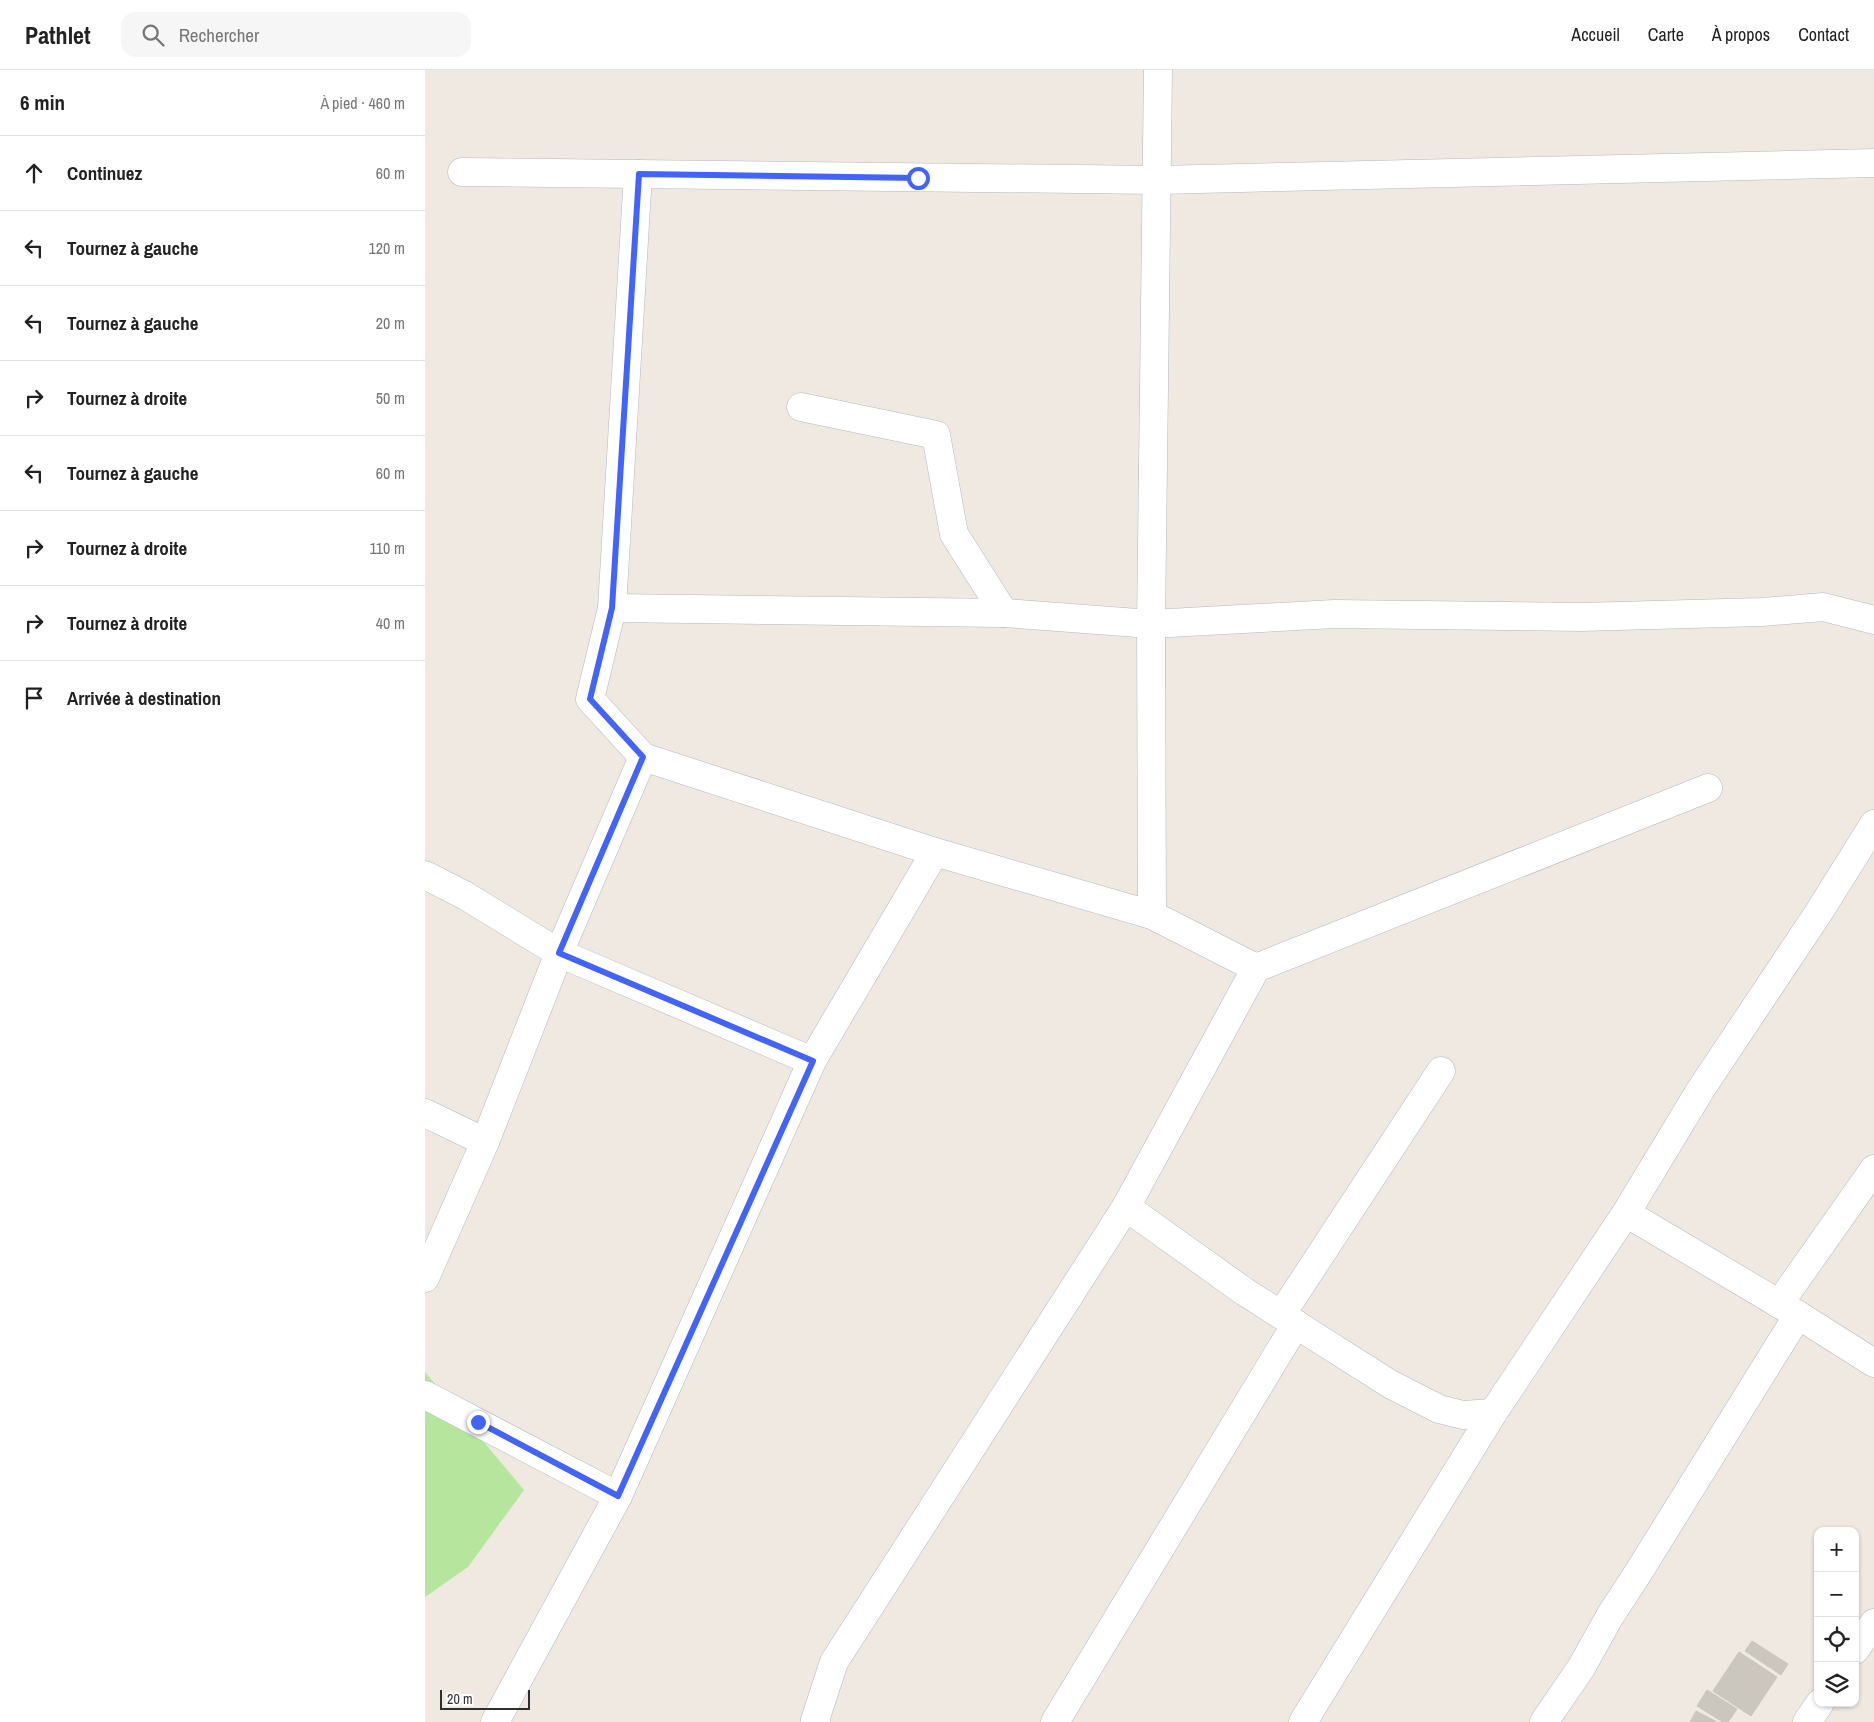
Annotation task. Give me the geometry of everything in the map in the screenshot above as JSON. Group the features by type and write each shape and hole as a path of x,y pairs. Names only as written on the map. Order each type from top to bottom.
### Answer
{"street":[{"path":"1152,915 1151,624 1158,70"},
{"path":"461,172 1157,180 1874,163"},
{"path":"639,174 612,608 590,699 643,757 935,852 1152,915 1256,968"},
{"path":"801,407 936,435 954,534 1004,614"},
{"path":"612,608 1004,614 1151,624 1334,614 1582,616 1762,612 1823,607 1874,620"},
{"path":"425,1278 485,1142 559,953 643,757"},
{"path":"816,1722 815,1720 834,1662 1126,1207 1256,968 1708,788"},
{"path":"1306,1721 1493,1413 1626,1213 1701,1089 1819,912 1874,824"},
{"path":"495,1722 618,1496 813,1061 935,852"},
{"path":"425,875 466,896 559,953 813,1061"},
{"path":"1055,1722 1288,1319 1441,1071"},
{"path":"425,1113 485,1142"},
{"path":"1545,1722 1581,1668 1610,1616 1638,1573 1789,1309 1874,1169"},
{"path":"1126,1207 1245,1292 1390,1384 1439,1409 1463,1415 1493,1413"},
{"path":"1626,1213 1789,1309 1874,1363"},
{"path":"425,1394 618,1496"},
{"path":"1859,1644 1874,1622"},
{"path":"1807,1722 1817,1707"}],"green space":[{"path":"425,1372 524,1490 468,1567 425,1597"}],"building":[{"path":"1752,1641 1788,1664 1781,1675 1745,1651"},
{"path":"1739,1652 1777,1677 1751,1716 1713,1691"},
{"path":"1707,1690 1737,1709 1728,1722 1723,1722 1697,1706"},
{"path":"1696,1711 1717,1722 1690,1722"}],"route":[{"path":"478,1422 618,1496 813,1061 559,953 643,757 590,699 612,608 639,174 918,178"}]}
